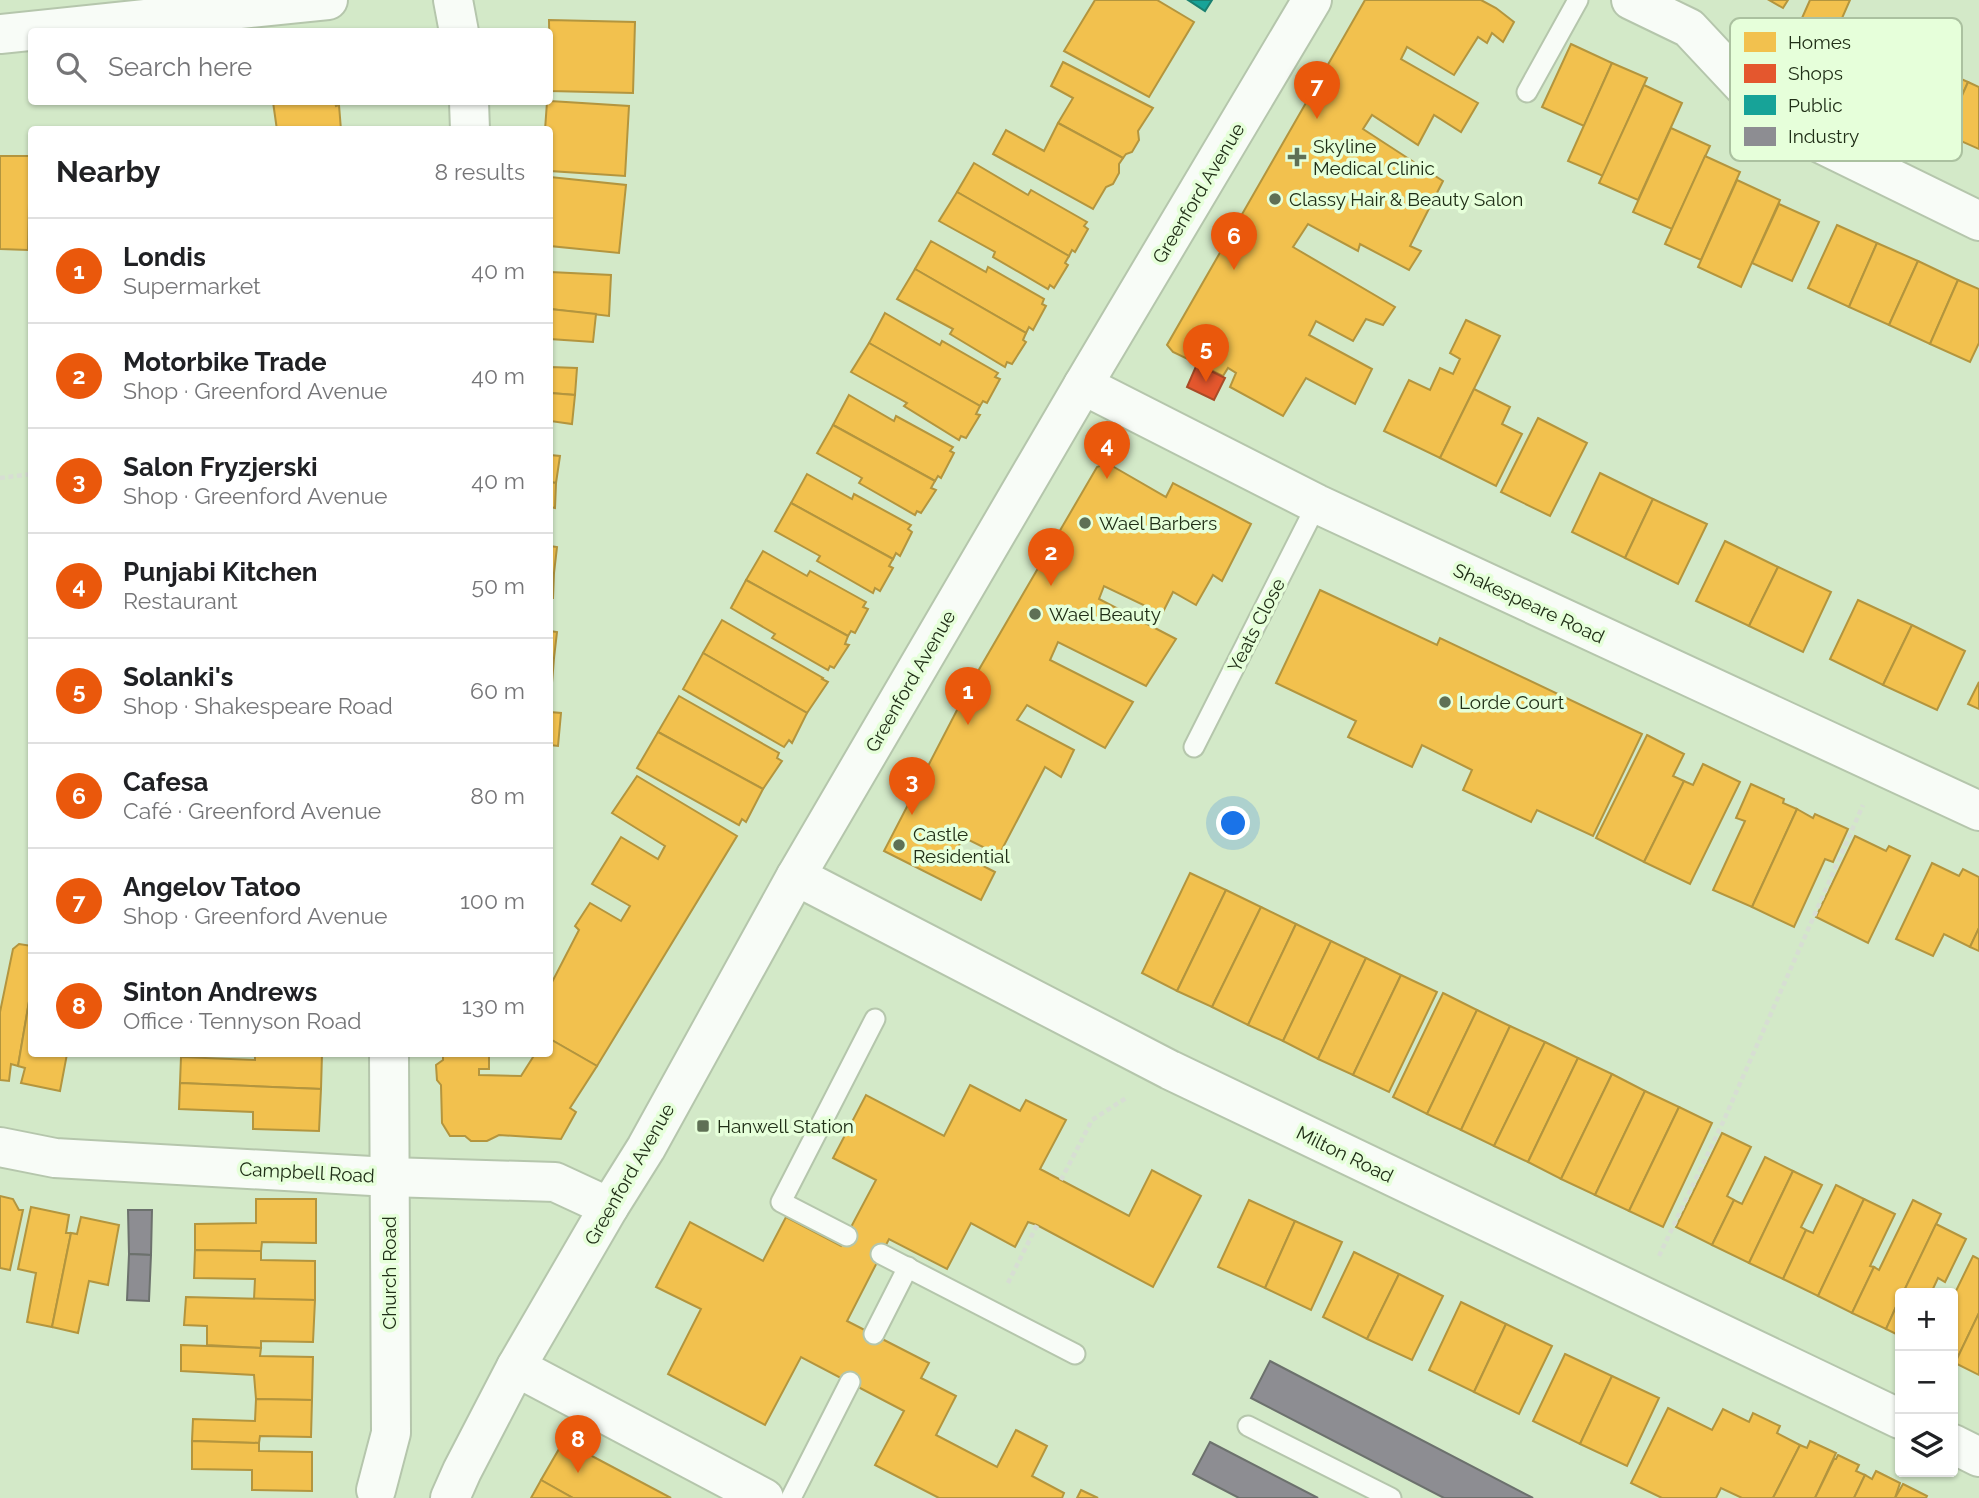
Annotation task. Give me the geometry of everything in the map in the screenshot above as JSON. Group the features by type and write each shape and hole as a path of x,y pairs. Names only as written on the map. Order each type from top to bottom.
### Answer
{"street":[{"path":"58,28 328,0"},
{"path":"453,0 458,28"},
{"name":"Greenford Avenue","path":"516,1367 646,1148 796,876 1312,0"},
{"path":"1631,0 1689,28 1730,72"},
{"path":"0,34 28,31"},
{"path":"470,105 470,126"},
{"path":"1857,161 1979,221"},
{"name":"Shakespeare Road","path":"1083,385 1317,504 1979,811"},
{"name":"Milton Road","path":"796,876 1170,1070 1895,1417"},
{"name":"Church Road","path":"376,1490 391,1433 389,1057"},
{"name":"Campbell Road","path":"0,1147 55,1158 389,1177 555,1182 609,1207"},
{"path":"450,1498 516,1367 764,1498"},
{"path":"1958,1446 1979,1457"}],"lane":[{"path":"1527,92 1578,0"},
{"name":"Yeats Close","path":"1194,747 1317,504"},
{"path":"847,1237 781,1202 875,1019"},
{"path":"881,1254 1075,1354"},
{"path":"874,1334 908,1267"},
{"path":"791,1498 850,1382"},
{"path":"1248,1426 1391,1498"}],"path":[{"path":"0,478 28,474"},
{"path":"1641,1294 1723,1122 1880,766"},
{"path":"1061,1180 1092,1120 1170,1070"},
{"path":"993,1312 1037,1226"}],"building: Homes":[{"path":"1095,0 1157,0 1194,22 1149,97 1064,51"},
{"path":"1365,0 1481,0 1514,22 1503,42 1492,33 1487,43 1478,37 1454,75 1407,47 1401,59 1478,103 1461,132 1434,115 1418,145 1372,115 1363,129 1443,181 1410,246 1421,251 1409,270 1360,244 1358,251 1308,224 1293,247 1395,307 1383,325 1366,319 1353,341 1316,321 1309,335 1372,369 1355,404 1306,378 1283,416 1230,387 1236,373 1228,368 1223,376 1173,352 1167,345"},
{"path":"1769,0 1788,0 1783,8"},
{"path":"1810,0 1850,0 1842,18 1802,18"},
{"path":"549,20 635,22 633,93 553,91 553,28 549,28"},
{"path":"1571,44 1612,63 1584,126 1542,107"},
{"path":"1063,62 1153,108 1138,131 1139,140 1132,152 1123,158 1058,123 1073,98 1051,86"},
{"path":"1612,63 1647,78 1603,176 1568,161"},
{"path":"1962,79 1968,82 1962,96"},
{"path":"1968,82 1979,87 1979,149 1962,142 1962,96"},
{"path":"1644,85 1682,103 1638,200 1599,183"},
{"path":"553,101 629,106 625,176 553,171 553,126 545,126 547,105 553,105"},
{"path":"273,105 339,105 341,126 276,126"},
{"path":"1058,123 1123,158 1113,184 1106,187 1093,209 993,154 1006,130 1044,151"},
{"path":"1671,128 1710,146 1672,229 1633,212"},
{"path":"0,156 28,156 28,250 0,249"},
{"path":"1705,156 1740,172 1701,260 1665,244"},
{"path":"974,163 1028,195 1031,190 1087,222 1084,226 1088,229 1075,252 1072,250 1069,256 957,192"},
{"path":"553,177 626,185 619,253 553,246"},
{"path":"1737,180 1780,200 1741,287 1698,267"},
{"path":"957,192 1069,256 1065,263 1068,265 1054,288 1050,285 1048,289 993,257 995,252 939,221"},
{"path":"1779,204 1819,222 1792,281 1752,263"},
{"path":"1837,225 1877,243 1849,307 1808,288"},
{"path":"931,241 986,272 988,267 1044,299 1042,304 1046,306 1033,330 1029,327 1026,333 915,269"},
{"path":"1877,243 1918,261 1889,325 1849,307"},
{"path":"1918,261 1958,280 1930,344 1889,325"},
{"path":"915,269 1026,333 1023,340 1026,342 1012,364 1007,362 1005,367 950,334 953,329 897,299"},
{"path":"553,272 611,275 609,316 553,309"},
{"path":"1958,280 1979,289 1979,343 1970,362 1930,344"},
{"path":"553,309 596,314 593,342 553,339"},
{"path":"885,313 940,345 942,341 998,373 995,377 1000,379 987,403 983,401 980,406 869,343"},
{"path":"1466,320 1500,336 1440,458 1384,431 1409,380 1430,390 1440,368 1453,374 1460,359 1450,353"},
{"path":"869,343 980,406 976,414 980,415 966,438 961,436 959,440 904,406 907,403 851,372"},
{"path":"553,367 577,368 575,395 553,393"},
{"path":"1474,389 1510,407 1502,424 1522,434 1496,486 1440,458"},
{"path":"553,393 575,395 572,424 553,421"},
{"path":"849,395 894,421 896,416 953,447 950,451 954,453 941,478 938,476 935,481 833,425"},
{"path":"1538,418 1587,443 1550,516 1501,492"},
{"path":"833,425 935,481 931,488 936,490 921,513 917,511 915,515 859,483 862,478 817,453"},
{"path":"553,455 560,456 556,483 553,482"},
{"path":"1107,463 1166,497 1173,483 1251,524 1222,581 1213,575 1196,605 1173,592 1162,614 1104,586 1099,599 1176,639 1146,686 1058,642 1050,660 1133,702 1105,748 1027,705 1017,720 1074,750 1061,777 1045,767 999,855 963,837 956,852 995,872 981,900 884,851 970,685 1097,467"},
{"path":"1600,473 1653,499 1625,558 1572,532"},
{"path":"807,474 852,499 854,494 911,525 908,529 912,532 900,556 896,553 893,559 791,503"},
{"path":"553,482 556,483 553,508"},
{"path":"1653,499 1707,524 1678,584 1625,558"},
{"path":"791,503 893,559 889,566 893,568 880,591 875,588 873,593 817,561 820,556 775,531"},
{"path":"1725,541 1778,567 1749,626 1696,601"},
{"path":"553,546 557,547 553,573"},
{"path":"763,551 807,576 810,571 866,602 863,607 868,609 855,633 851,631 848,636 746,580"},
{"path":"1778,567 1831,592 1803,652 1749,626"},
{"path":"746,580 848,636 845,644 849,645 834,668 830,666 828,670 772,638 775,634 731,608"},
{"name":"Lorde Court","path":"1320,590 1437,645 1440,638 1642,734 1593,836 1537,810 1531,822 1463,790 1472,770 1422,745 1412,767 1348,737 1356,721 1276,683"},
{"path":"1858,600 1912,625 1883,685 1830,659"},
{"path":"722,620 828,682 807,713 703,653"},
{"path":"1912,625 1965,651 1937,710 1883,685"},
{"path":"553,631 557,632 553,658"},
{"path":"703,653 807,713 792,743 789,740 784,747 683,689"},
{"path":"1979,682 1979,709 1968,704"},
{"path":"679,696 779,753 777,758 782,761 763,789 658,732"},
{"path":"553,712 561,713 558,746 553,745"},
{"path":"658,732 763,789 746,822 742,819 739,825 637,768"},
{"path":"1647,735 1684,754 1673,776 1684,781 1644,862 1596,838"},
{"path":"1703,764 1740,782 1690,884 1644,862 1684,781 1693,785"},
{"path":"637,776 737,836 597,1066 553,1041 553,980 579,930 575,926 590,903 621,921 630,906 592,884 621,837 658,859 665,846 612,813"},
{"path":"1751,784 1784,799 1783,803 1797,809 1752,907 1713,890 1745,821 1736,818"},
{"path":"1797,809 1813,818 1815,814 1848,829 1833,862 1825,859 1794,927 1752,907"},
{"path":"1855,836 1886,851 1889,846 1910,856 1868,943 1816,917"},
{"path":"1932,863 1959,876 1963,869 1979,877 1979,928 1970,947 1944,934 1933,956 1896,939"},
{"path":"1190,873 1226,890 1177,991 1142,973"},
{"path":"1226,890 1261,907 1212,1007 1177,991"},
{"path":"1261,907 1296,924 1248,1025 1212,1007"},
{"path":"1296,924 1331,941 1283,1041 1248,1025"},
{"path":"1979,928 1979,951 1970,947"},
{"path":"1331,941 1366,958 1318,1059 1283,1041"},
{"path":"19,944 28,945 28,1007 18,1066 11,1064 9,1081 0,1080 0,1012 13,949"},
{"path":"1366,958 1401,975 1353,1075 1318,1059"},
{"path":"1401,975 1437,992 1389,1092 1353,1075"},
{"path":"1443,993 1477,1010 1427,1114 1393,1097"},
{"path":"28,1007 28,1057 66,1057 60,1091 21,1083 25,1068 18,1066"},
{"path":"1477,1010 1510,1026 1461,1130 1427,1114"},
{"path":"1510,1026 1545,1042 1494,1146 1461,1130"},
{"path":"553,1041 597,1066 570,1108 576,1112 561,1139 499,1135 487,1141 471,1141 465,1136 450,1136 442,1123 441,1085 437,1080 436,1065 443,1057 489,1057 489,1069 479,1069 479,1075 521,1076 533,1057 553,1057"},
{"path":"1545,1042 1578,1058 1528,1162 1494,1146"},
{"path":"181,1057 255,1060 255,1057 322,1057 321,1089 180,1083"},
{"path":"1578,1058 1612,1074 1561,1179 1528,1162"},
{"path":"1612,1074 1645,1091 1595,1195 1561,1179"},
{"path":"180,1083 321,1089 319,1131 253,1129 253,1112 179,1109"},
{"path":"970,1085 1020,1111 1026,1100 1066,1120 1040,1169 1129,1216 1152,1170 1201,1196 1153,1287 1037,1225 1028,1222 1015,1247 971,1223 947,1269 889,1239 847,1321 929,1363 921,1378 956,1396 936,1435 997,1467 1016,1430 1047,1446 1032,1476 1064,1493 1062,1498 939,1498 875,1465 904,1411 801,1357 765,1425 668,1374 701,1309 656,1287 690,1222 763,1261 786,1217 841,1246 876,1180 833,1158 866,1095 944,1136"},
{"path":"1645,1091 1679,1107 1629,1211 1595,1195"},
{"path":"1679,1107 1712,1123 1663,1227 1629,1211"},
{"path":"1722,1133 1751,1147 1727,1196 1734,1200 1712,1245 1676,1227"},
{"path":"1765,1157 1793,1171 1749,1263 1712,1245 1734,1200 1742,1204"},
{"path":"1793,1171 1822,1185 1801,1227 1806,1230 1783,1279 1749,1263"},
{"path":"1836,1185 1864,1199 1818,1296 1783,1279 1806,1230 1813,1233"},
{"path":"0,1196 13,1199 19,1210 23,1210 10,1270 0,1268"},
{"path":"256,1199 316,1199 316,1243 262,1242 261,1251 195,1250 195,1224 256,1223"},
{"path":"1864,1199 1895,1214 1870,1266 1874,1267 1852,1313 1818,1296"},
{"path":"1249,1200 1295,1221 1265,1288 1218,1267"},
{"path":"1913,1200 1941,1214 1905,1288 1895,1288 1895,1309 1886,1329 1852,1313 1874,1267 1879,1270"},
{"path":"31,1207 69,1215 66,1233 71,1233 52,1327 27,1322 36,1273 18,1269"},
{"path":"81,1217 119,1225 108,1285 89,1281 78,1333 52,1327 71,1233 77,1234"},
{"path":"1295,1221 1342,1242 1311,1310 1265,1288"},
{"path":"1936,1224 1966,1239 1945,1282 1938,1278 1933,1288 1905,1288"},
{"path":"195,1250 261,1251 261,1260 315,1261 315,1300 254,1299 255,1279 194,1278"},
{"path":"1354,1252 1399,1274 1367,1339 1323,1317"},
{"path":"1973,1256 1979,1259 1979,1313 1958,1357 1958,1288"},
{"path":"1399,1274 1443,1296 1412,1360 1367,1339"},
{"path":"186,1297 315,1300 313,1342 261,1341 261,1348 207,1345 207,1326 184,1325"},
{"path":"1461,1302 1506,1324 1474,1392 1429,1370"},
{"path":"1895,1309 1895,1334 1886,1329"},
{"path":"1979,1313 1979,1375 1958,1364 1958,1357"},
{"path":"1506,1324 1552,1346 1519,1414 1474,1392"},
{"path":"181,1345 261,1348 260,1356 313,1357 312,1400 256,1399 254,1375 181,1371"},
{"path":"1565,1354 1612,1376 1580,1444 1533,1421"},
{"path":"1612,1376 1659,1398 1627,1466 1580,1444"},
{"path":"256,1399 312,1400 311,1437 260,1436 259,1443 192,1441 193,1419 255,1421"},
{"path":"1668,1408 1712,1430 1723,1409 1749,1422 1753,1413 1780,1426 1777,1433 1800,1445 1773,1498 1742,1498 1721,1488 1716,1498 1662,1498 1631,1483"},
{"path":"192,1441 259,1443 259,1451 312,1452 312,1491 252,1490 252,1470 192,1469"},
{"path":"1810,1441 1836,1453 1815,1498 1773,1498 1800,1445 1807,1448"},
{"path":"573,1446 671,1498 573,1498 541,1480 559,1449"},
{"path":"1838,1455 1859,1465 1856,1471 1865,1475 1854,1498 1815,1498 1834,1459"},
{"path":"1876,1471 1900,1483 1895,1498 1854,1498 1865,1475 1872,1479"},
{"path":"541,1480 573,1498 531,1498"},
{"path":"1903,1484 1927,1496 1926,1498 1895,1498"},
{"path":"1081,1490 1098,1498 1077,1498"}],"building: Shops":[{"path":"1197,364 1225,378 1214,400 1187,387"}],"building: Public":[{"path":"1188,0 1212,0 1205,11"}],"building: Industry":[{"path":"128,1210 152,1210 151,1255 129,1254"},
{"path":"129,1254 151,1255 149,1301 127,1300"},
{"path":"1270,1361 1533,1498 1444,1498 1251,1398"},
{"path":"1210,1442 1318,1498 1239,1498 1193,1474"}],"place":[{"name":"Angelov Tatoo","path":"1317,119"},
{"name":"Skyline Medical Clinic","path":"1297,157"},
{"name":"Classy Hair & Beauty Salon","path":"1275,199"},
{"name":"Cafesa","path":"1234,270"},
{"name":"Solanki's","path":"1206,382"},
{"name":"Punjabi Kitchen","path":"1107,479"},
{"name":"Wael Barbers","path":"1085,523"},
{"name":"Motorbike Trade","path":"1051,586"},
{"name":"Wael Beauty","path":"1035,614"},
{"name":"Lorde Court","path":"1445,702"},
{"name":"Londis","path":"968,725"},
{"name":"Salon Fryzjerski","path":"912,815"},
{"name":"Castle Residential","path":"899,845"},
{"name":"Hanwell Station","path":"703,1126"},
{"name":"Sinton Andrews","path":"578,1473"}]}
